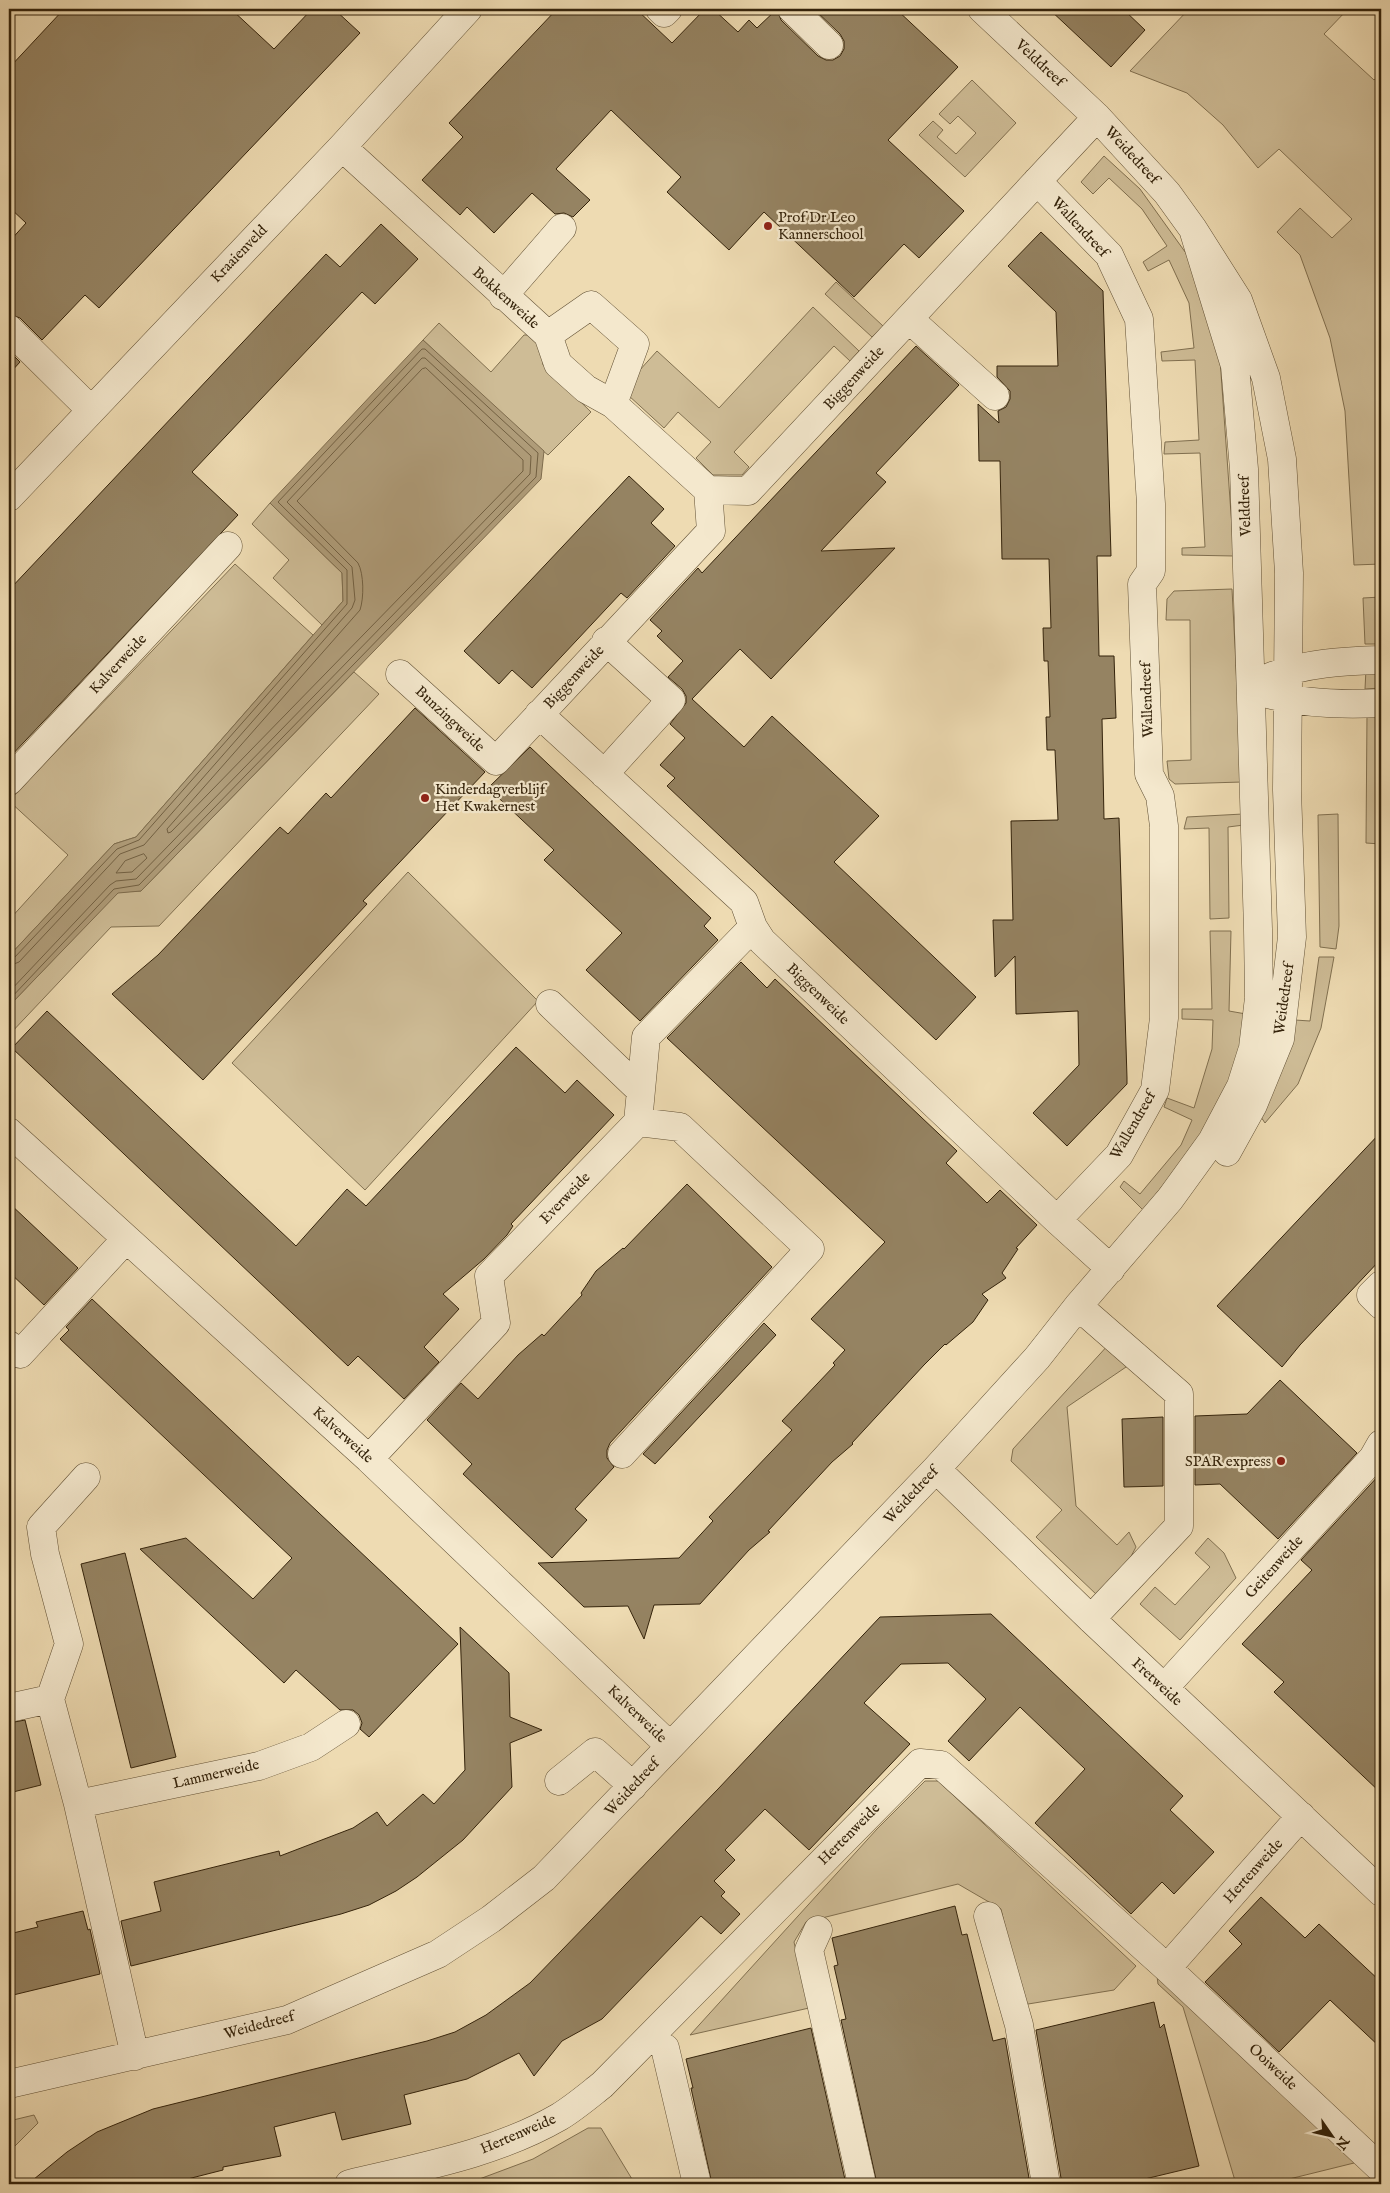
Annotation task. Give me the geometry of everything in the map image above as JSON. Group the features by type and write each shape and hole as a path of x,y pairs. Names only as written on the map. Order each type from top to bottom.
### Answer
{"street":[{"path":"660,9 664,13 668,9"},
{"path":"792,9 829,45"},
{"name":"Velddreef","path":"982,9 1097,117"},
{"name":"Kraaienveld","path":"9,497 342,147 460,11"},
{"name":"Biggenweide","path":"1097,117 748,491 708,490 712,530 539,714 744,902 753,927 769,948 1111,1269"},
{"name":"Weidedreef","path":"1097,117 1167,192"},
{"name":"Bokkenweide","path":"342,147 503,296 548,335 558,364 586,389 613,404 708,490"},
{"name":"Wallendreef","path":"1037,181 1109,255 1139,319 1151,504 1150,571 1142,584 1149,774 1160,796 1164,826 1164,1018 1155,1090 1119,1155 1057,1220"},
{"name":"Velddreef","path":"1167,192 1238,300 1266,378 1282,459 1289,573 1287,670"},
{"path":"503,296 562,228"},
{"name":"Velddreef","path":"1193,229 1234,366 1244,469 1254,791"},
{"path":"548,335 591,305 635,344 613,404"},
{"path":"909,319 995,396"},
{"path":"9,329 90,410"},
{"name":"Kalverweide","path":"9,781 228,546"},
{"path":"604,774 671,700 606,641"},
{"path":"1250,687 1287,670 1345,661 1381,660"},
{"name":"Weidedreef","path":"1111,1269 1146,1245 1182,1208 1226,1154 1253,1105 1280,1039 1292,937 1287,790 1287,670"},
{"name":"Bunzingweide","path":"400,674 496,761 539,714"},
{"path":"1250,687 1287,699 1344,704 1381,703"},
{"name":"Weidedreef","path":"9,2084 287,2020 438,1954 491,1920 544,1878 936,1469 1037,1358 1078,1306 1170,1199 1212,1141 1240,1086 1253,1048 1259,998 1254,791"},
{"path":"622,1454 810,1250 680,1127 638,1122 646,1037 753,927"},
{"path":"550,1004 640,1090"},
{"name":"Everweide","path":"369,1459 496,1322 489,1276 638,1122"},
{"name":"Kalverweide","path":"9,1132 369,1459 670,1746"},
{"path":"9,1345 20,1354 126,1239"},
{"path":"1381,1285 1371,1295 1381,1306"},
{"path":"1078,1306 1179,1394 1178,1526 1092,1620"},
{"name":"Geitenweide","path":"1164,1688 1373,1458 1381,1444"},
{"name":"Fretweide","path":"936,1469 1092,1620 1381,1892"},
{"path":"86,1477 41,1527 45,1554 69,1644 50,1699 78,1804 135,2056"},
{"path":"9,1708 50,1699"},
{"name":"Lammerweide","path":"78,1804 259,1766 311,1747 346,1724"},
{"path":"559,1781 595,1752 632,1786"},
{"name":"Hertenweide","path":"349,2184 465,2156 520,2136 559,2117 595,2091 920,1763 942,1765 1167,1968 1301,1816"},
{"path":"988,1916 1019,2025 1046,2184"},
{"path":"818,1930 809,1950 862,2184"},
{"name":"Ooiweide","path":"1167,1968 1379,2167"},
{"path":"665,2048 696,2184"}],"shaded area":[{"path":"1189,9 1348,9 1324,34 1374,80 1381,73 1381,564 1354,565 1345,411 1330,338 1300,255 1277,232 1300,208 1332,238 1352,219 1279,149 1258,168 1223,125 1187,93 1130,71"},
{"path":"972,80 1016,123 965,177 919,135 933,121 943,130 937,137 956,154 976,133 958,116 950,124 939,114"},
{"path":"1104,156 1140,189 1188,256 1220,359 1234,556 1182,555 1182,548 1205,547 1200,453 1164,454 1165,442 1199,440 1195,360 1162,361 1161,352 1194,348 1189,303 1169,260 1148,271 1143,262 1167,246 1142,209 1109,178 1093,194 1081,182"},
{"path":"836,282 883,326 872,337 825,294"},
{"path":"813,307 859,351 850,361 834,346 734,452 749,467 742,475 713,475 696,458 711,442 678,412 664,428 628,395 629,382 657,351 719,408"},
{"path":"439,323 491,372 524,335 535,335 542,341 543,365 591,412 548,455 423,340"},
{"path":"270,503 342,573 343,601 322,625 273,578 289,560 252,524"},
{"path":"235,564 313,635 136,837 114,844 9,956 9,920 68,855 9,801"},
{"path":"1232,589 1242,782 1175,784 1169,779 1167,761 1191,760 1190,620 1166,620 1167,599 1174,591"},
{"path":"1381,597 1381,644 1365,644 1363,598"},
{"path":"1381,668 1381,688 1365,689 1366,669"},
{"path":"354,672 379,694 159,926 111,927 9,1035 9,1006 118,892 141,891"},
{"path":"1367,714 1381,714 1381,844 1366,843"},
{"path":"1243,814 1244,825 1228,827 1229,918 1210,919 1209,828 1184,829 1187,817"},
{"path":"1338,814 1339,926 1336,949 1320,947 1318,815"},
{"path":"408,872 538,1001 365,1190 232,1063"},
{"path":"1210,931 1231,931 1229,1011 1246,1014 1236,1065 1209,1128 1143,1210 1120,1187 1124,1181 1140,1194 1181,1145 1192,1120 1164,1107 1167,1098 1194,1108 1212,1049 1213,1020 1182,1019 1182,1009 1212,1009"},
{"path":"1319,957 1334,957 1321,1028 1298,1084 1265,1123 1261,1117 1295,1020 1310,1021"},
{"path":"1110,1343 1129,1365 1067,1407 1076,1506 1117,1545 1129,1532 1136,1547 1129,1560 1097,1595 1036,1537 1062,1510 1011,1461 1013,1449"},
{"path":"1208,1538 1224,1553 1236,1578 1180,1640 1140,1604 1155,1587 1175,1605 1210,1567 1195,1553"},
{"path":"925,1781 938,1781 1136,1966 1114,1990 1022,2005 1001,1909 958,1884 806,1922 794,1942 809,2008 690,2035 877,1829"},
{"path":"1157,1976 1188,1999 1354,2163 1269,2184 1236,2184 1183,2007 1158,1984"},
{"path":"34,2115 38,2123 9,2152 9,2121"},
{"path":"588,2128 601,2128 635,2184 466,2184 533,2159"}],"water":[{"path":"423,340 544,451 541,479 141,891 118,893 9,1006 9,956 114,844 136,837 343,601 342,573 270,503"}],"building":[{"path":"64,9 231,9 274,49 312,9 334,9 360,33 99,308 85,295 42,340 20,318 9,314 9,242 26,223 9,207 9,68"},
{"path":"557,9 636,9 672,43 705,9 713,9 738,32 749,20 757,28 777,9 781,20 818,56 826,60 833,60 840,56 844,49 844,41 840,34 814,9 896,9 958,67 888,140 964,211 919,258 904,244 854,297 764,212 729,250 667,192 681,177 611,110 556,169 590,200 573,217 564,213 555,214 532,193 494,233 467,207 460,215 422,180 463,137 449,123"},
{"path":"1049,9 1123,9 1145,30 1111,67"},
{"path":"381,224 418,259 375,304 362,292 192,472 238,515 9,758 9,590 326,254 340,267"},
{"path":"1041,232 1103,291 1111,556 1097,556 1099,656 1114,656 1116,718 1102,719 1104,819 1119,818 1127,1078 1127,1084 1067,1146 1033,1113 1079,1065 1078,1011 1016,1014 1015,956 995,977 993,920 1013,920 1011,821 1058,820 1055,750 1047,750 1046,717 1050,717 1048,661 1044,661 1043,628 1051,628 1049,559 1002,559 1000,461 979,461 978,404 999,423 998,411 1006,407 1010,399 1010,391 997,377 997,366 1058,366 1056,312 1008,266"},
{"path":"916,346 959,385 876,473 886,482 821,551 895,548 771,679 740,649 692,699 744,747 772,716 879,816 834,862 976,997 936,1040 667,786 675,778 660,765 685,738 670,724 686,703 686,696 682,689 668,677 683,661 657,636 662,631 650,620 698,568 702,573"},
{"path":"9,351 20,362 9,374"},
{"path":"629,476 664,509 651,523 675,546 627,598 621,593 532,688 512,670 499,684 464,651"},
{"path":"415,708 485,772 363,901 367,904 203,1080 112,994 158,955 280,827 288,834 326,793 331,798"},
{"path":"530,747 711,918 704,926 718,940 640,1021 586,970 622,933 544,860 554,850 488,788"},
{"path":"741,962 767,988 775,979 957,1151 946,1163 987,1203 1000,1190 1037,1225 1016,1248 1018,1249 1002,1273 1006,1278 982,1294 988,1300 973,1322 945,1344 924,1365 853,1444 832,1462 768,1531 770,1532 749,1550 700,1604 654,1605 644,1639 628,1606 584,1607 538,1563 679,1558 713,1521 709,1517 792,1430 782,1421 835,1365 833,1363 845,1350 811,1319 885,1242 667,1038"},
{"path":"47,1011 296,1246 347,1189 366,1206 516,1047 565,1093 577,1080 614,1115 511,1224 513,1226 507,1235 484,1259 443,1294 459,1309 424,1347 439,1362 404,1399 358,1356 348,1366 12,1048"},
{"path":"1381,1132 1381,1259 1300,1345 1282,1367 1217,1306"},
{"path":"687,1184 772,1267 610,1443 607,1450 607,1458 614,1467 575,1509 587,1520 552,1558 463,1474 472,1464 427,1420 461,1383 478,1399 518,1355 542,1334 544,1336 582,1295 581,1293 596,1271 624,1249"},
{"path":"9,1203 78,1268 44,1305 9,1272"},
{"path":"92,1299 458,1644 369,1737 360,1729 362,1723 359,1715 353,1710 340,1710 296,1670 284,1683 140,1549 186,1538 253,1599 292,1558 60,1339 69,1330 66,1327"},
{"path":"764,1323 776,1335 655,1464 643,1454"},
{"path":"1280,1380 1357,1453 1278,1539 1220,1484 1195,1485 1195,1416 1247,1414"},
{"path":"1163,1417 1163,1486 1124,1487 1122,1419"},
{"path":"1380,1474 1381,1793 1274,1692 1284,1682 1242,1644 1312,1570 1301,1560"},
{"path":"125,1553 176,1757 131,1768 81,1564"},
{"path":"991,1614 1183,1796 1170,1810 1214,1852 1174,1894 1162,1882 1131,1914 1035,1823 1085,1769 1020,1707 969,1761 948,1741 986,1699 948,1663 901,1664 864,1703 910,1744 809,1850 765,1809 725,1850 735,1860 714,1881 725,1892 721,1896 740,1914 721,1934 701,1916 602,2019 562,2041 534,2076 519,2053 467,2079 404,2095 411,2124 342,2140 335,2112 274,2127 281,2156 223,2167 223,2170 168,2184 28,2184 67,2152 97,2132 153,2109 427,2041 455,2032 486,2015 530,1983 718,1789 880,1617"},
{"path":"460,1627 509,1673 510,1717 542,1730 510,1743 512,1787 463,1840 417,1877 396,1891 369,1905 341,1914 131,1966 121,1921 161,1911 154,1882 279,1851 280,1856 353,1828 377,1812 387,1826 423,1794 434,1804 465,1770"},
{"path":"25,1720 41,1785 9,1793 9,1723"},
{"path":"1261,1897 1305,1938 1319,1924 1381,1982 1381,2048 1330,2000 1279,2052 1205,1982 1242,1944 1229,1931"},
{"path":"955,1906 962,1935 967,1934 993,2041 1005,2038 1029,2178 1006,2184 877,2184 841,2020 846,2019 834,1966 838,1965 832,1938"},
{"path":"83,1911 88,1930 90,1929 100,1974 9,1996 9,1934 38,1927 36,1922"},
{"path":"1154,2002 1160,2028 1164,2024 1199,2166 1124,2184 1062,2184 1036,2030"},
{"path":"811,2028 846,2184 712,2184 686,2059"}],"place":[{"name":"Prof Dr Leo Kannerschool","path":"768,226"},
{"name":"Kinderdagverblijf Het Kwakernest","path":"425,798"},
{"name":"SPAR express","path":"1281,1461"}]}
